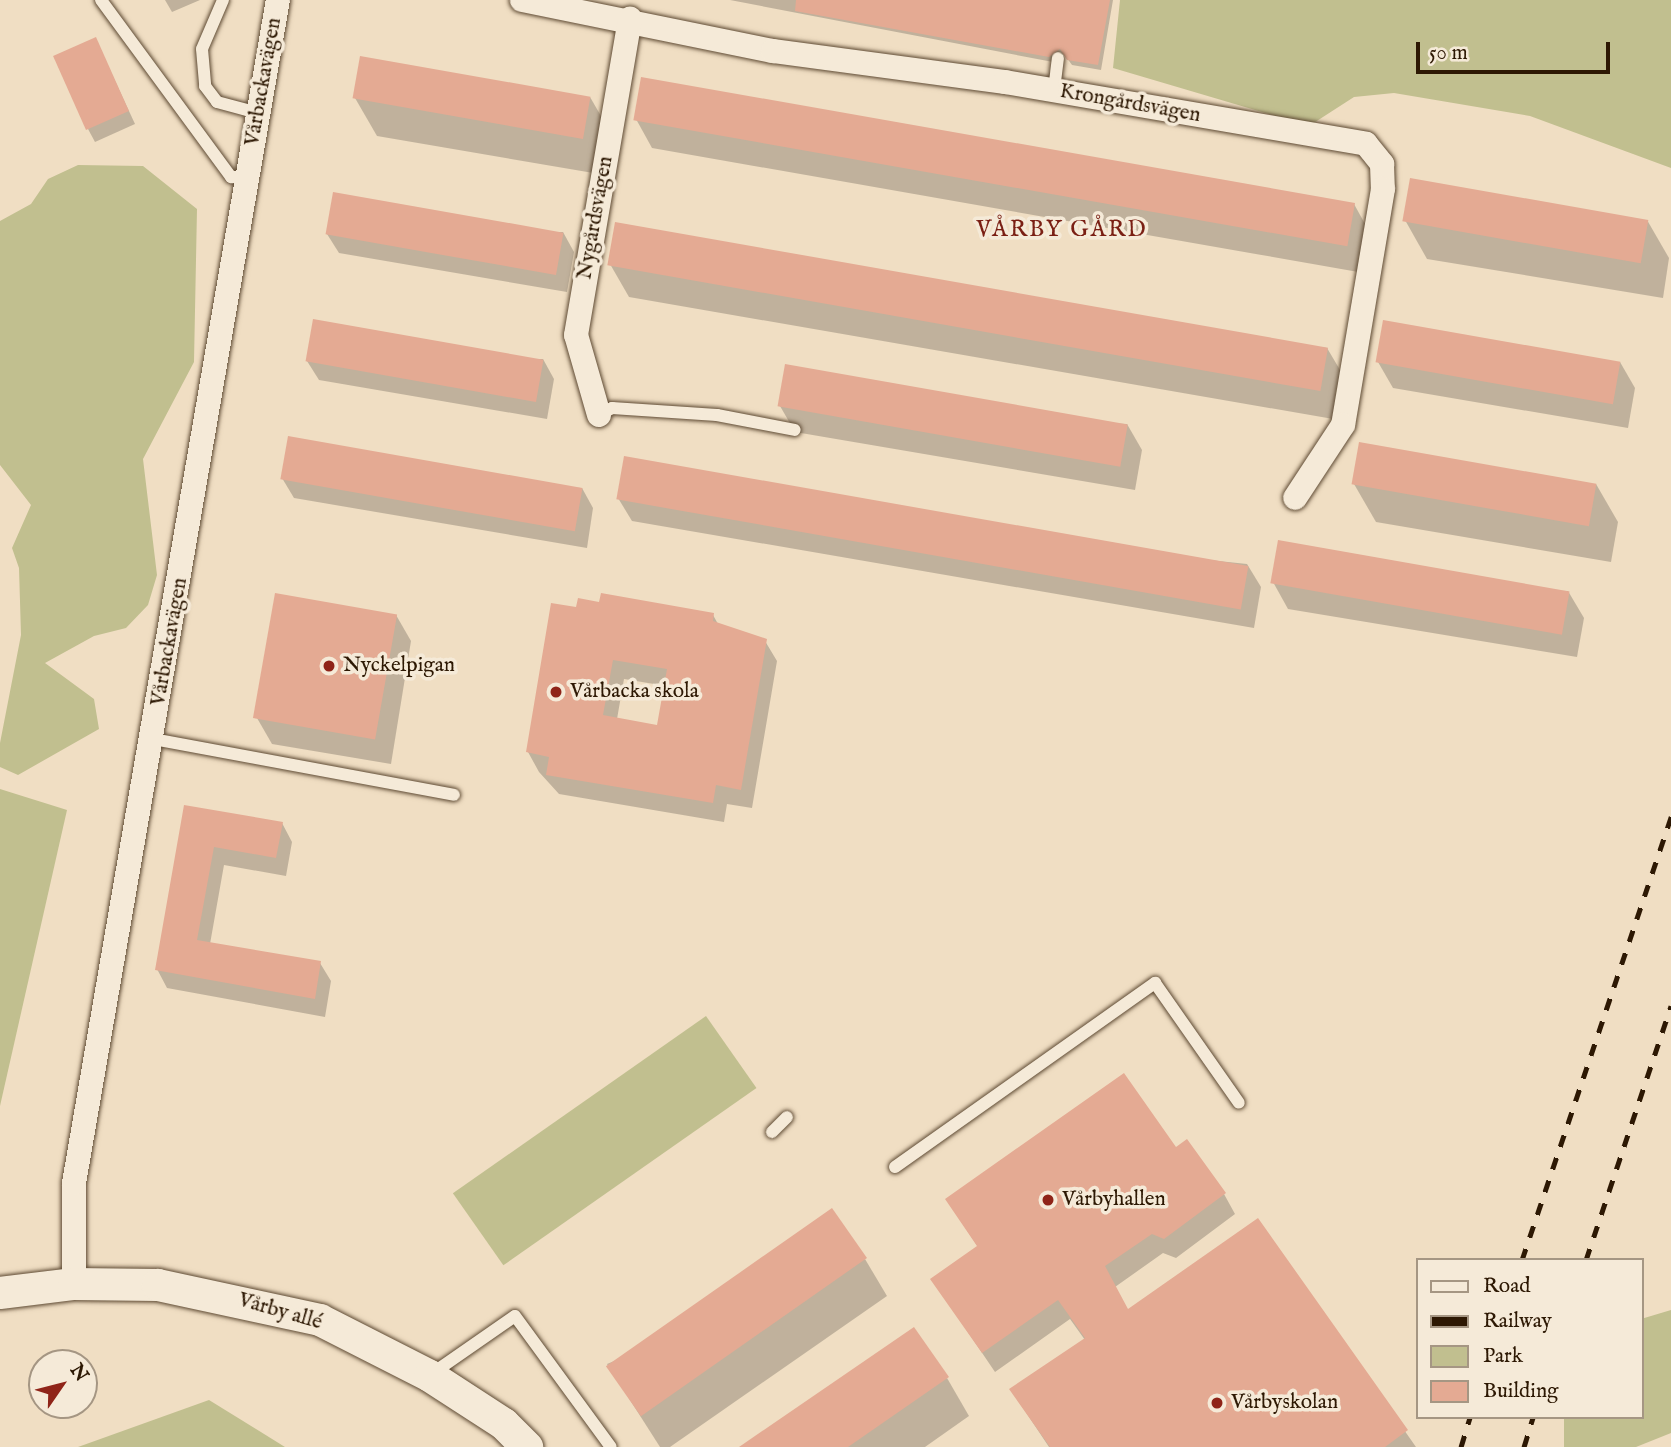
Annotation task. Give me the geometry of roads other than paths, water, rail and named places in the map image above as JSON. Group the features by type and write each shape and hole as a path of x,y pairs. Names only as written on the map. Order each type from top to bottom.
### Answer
{"street":[{"name":"Vårbackavägen","path":"74,1284 74,1183 153,739 278,0"},
{"name":"Krongårdsvägen","path":"522,0 630,19 773,51 1054,90 1366,144 1382,164 1343,425 1295,498"},
{"name":"Nygårdsvägen","path":"599,415 576,335 630,19"},
{"name":"Vårby allé","path":"0,1293 74,1284 158,1284 240,1299 320,1320 430,1376 504,1424 527,1447"}],"lane":[{"path":"102,0 214,157 231,177 247,177"},
{"path":"223,0 202,49 205,86 217,102 258,113"},
{"path":"1054,90 1058,58"},
{"path":"599,415 612,408 717,415 795,430"},
{"path":"153,739 454,795"},
{"path":"895,1167 1155,983 1239,1103"},
{"path":"772,1132 787,1117"},
{"path":"430,1376 514,1316 611,1447"}],"railway":[{"path":"1523,1258 1671,816"},
{"path":"1587,1258 1671,1006"},
{"path":"1461,1447 1469,1419"},
{"path":"1524,1447 1532,1419"}],"place":[{"name":"Nyckelpigan","path":"329,666"},
{"name":"Vårbacka skola","path":"556,692"},
{"name":"Vårbyhallen","path":"1048,1200"},
{"name":"Vårbyskolan","path":"1217,1403"}],"district":[{"name":"VÅRBY GÅRD","path":"1062,230"}]}
